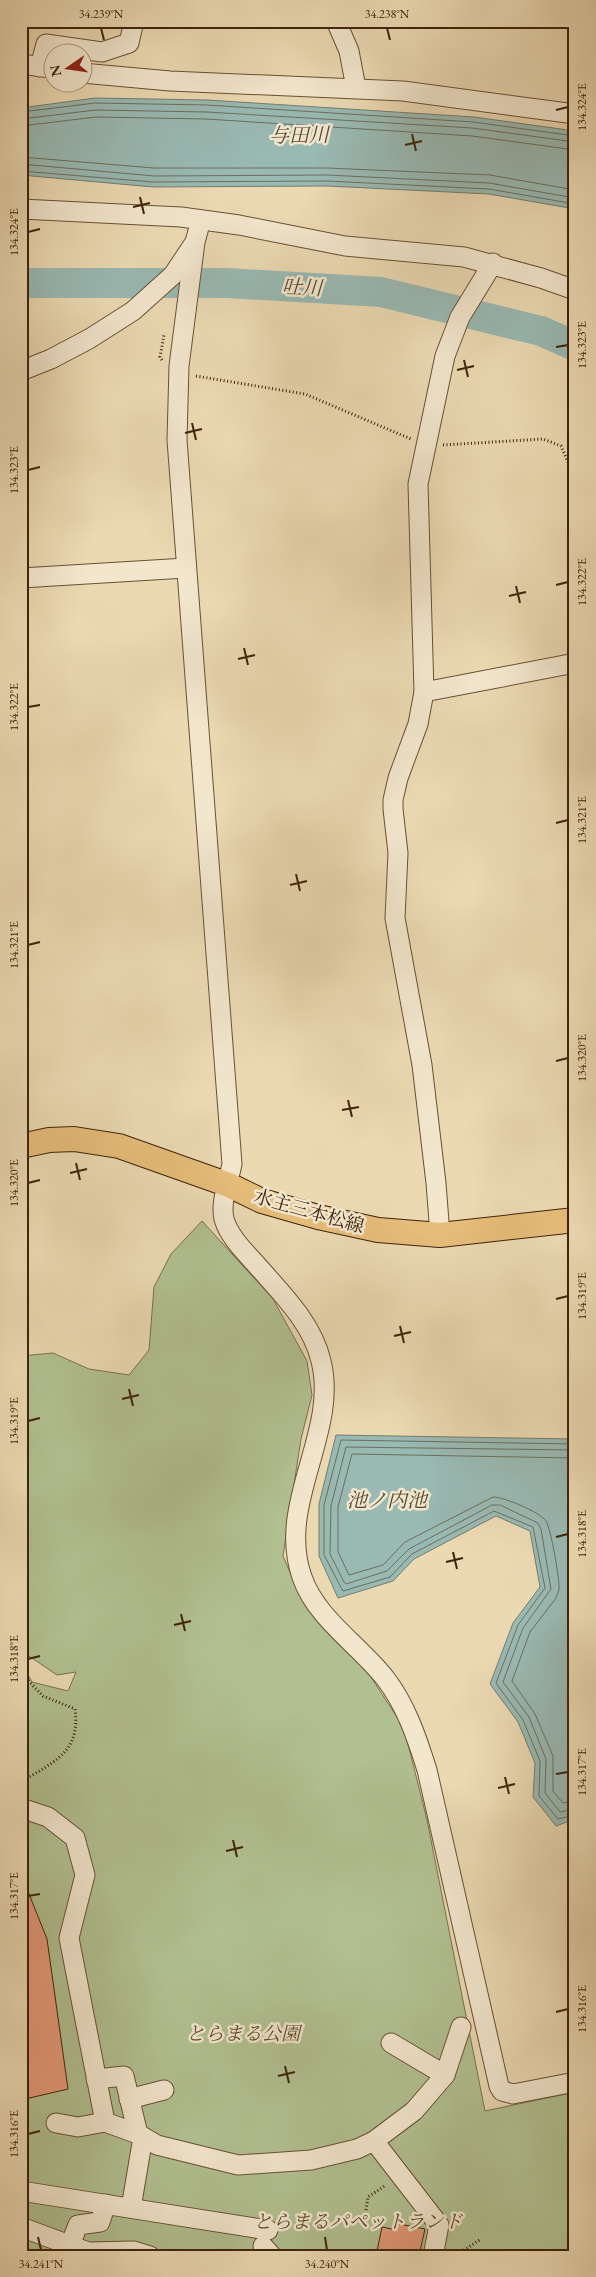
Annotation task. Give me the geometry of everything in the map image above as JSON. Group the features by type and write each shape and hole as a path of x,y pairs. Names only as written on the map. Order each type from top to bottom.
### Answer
{"main road":[{"name":"水主三本松線","path":"21,1146 49,1140 74,1139 119,1146 228,1185 262,1200 318,1217 378,1230 440,1234 575,1220"}],"street":[{"path":"92,51 102,52 130,43 134,21"},
{"path":"336,21 349,50 356,88"},
{"path":"21,64 42,67"},
{"path":"92,74 170,81 403,91 575,114"},
{"path":"21,209 143,214 201,220 345,246 464,257 493,264 575,290"},
{"path":"201,220 195,242 179,372 177,440 232,1164 223,1208 229,1230 236,1242 304,1322 315,1341 322,1362 323,1404 302,1488 296,1522 298,1559 306,1587 322,1612 366,1655 386,1679 403,1706 416,1734 427,1770 499,2086 502,2091 513,2094 575,2082"},
{"path":"21,371 89,339 133,311 173,275 195,242"},
{"path":"440,1234 422,1065 395,918 398,853 392,809 398,778 418,724 424,692 418,484 445,356 460,317 493,264"},
{"path":"21,578 186,568"},
{"path":"424,692 575,663"},
{"path":"21,1808 48,1817 75,1838 85,1875 69,1938 105,2122"},
{"path":"56,2123 78,2127 105,2122 157,2145 238,2165 311,2160 357,2149 374,2141 414,2111 445,2075 461,2027"},
{"path":"391,2043 445,2075"},
{"path":"96,2078 124,2076 140,2136 131,2208"},
{"path":"129,2099 164,2090"},
{"path":"374,2141 439,2225 433,2256"},
{"path":"21,2191 131,2208 268,2244"},
{"path":"70,2245 78,2225 100,2222 106,2204"},
{"path":"21,2227 88,2252 134,2251 150,2256"}],"path":[{"path":"164,330 160,357 171,370 305,394 426,446 543,439 561,446 575,478"},
{"path":"21,1672 43,1696 75,1709 77,1728 64,1756 21,1782"},
{"path":"366,2210 368,2197 401,2176"},
{"path":"455,2256 481,2239"}],"green space":[{"name":"とらまる公園","path":"202,1221 273,1299 307,1361 312,1395 301,1439 283,1556 304,1604 371,1677 404,1728 427,1820 485,2111 575,2092 575,2256 21,2256 21,1662 32,1682 68,1691 76,1672 57,1675 29,1656 21,1642 21,1356 53,1353 89,1369 129,1375 149,1350 154,1287 171,1254"}],"water":[{"name":"与田川","path":"95,98 207,100 474,117 575,131 575,209 489,194 327,186 153,187 21,175 21,108"},
{"name":"池ノ内池","path":"336,1435 575,1439 575,1819 556,1826 533,1797 535,1763 518,1722 490,1684 513,1623 540,1587 530,1531 496,1516 414,1559 393,1581 338,1598 319,1556 319,1504"}],"building":[{"path":"21,1874 47,1939 68,2089 21,2100"},
{"path":"394,2223 425,2229 419,2256 376,2256 382,2227 392,2229"}],"waterway":[{"name":"吐川","path":"21,283 227,283 381,292 541,331 575,346"}],"park label":[{"name":"とらまるパペットランド","path":"358,2221"}]}
